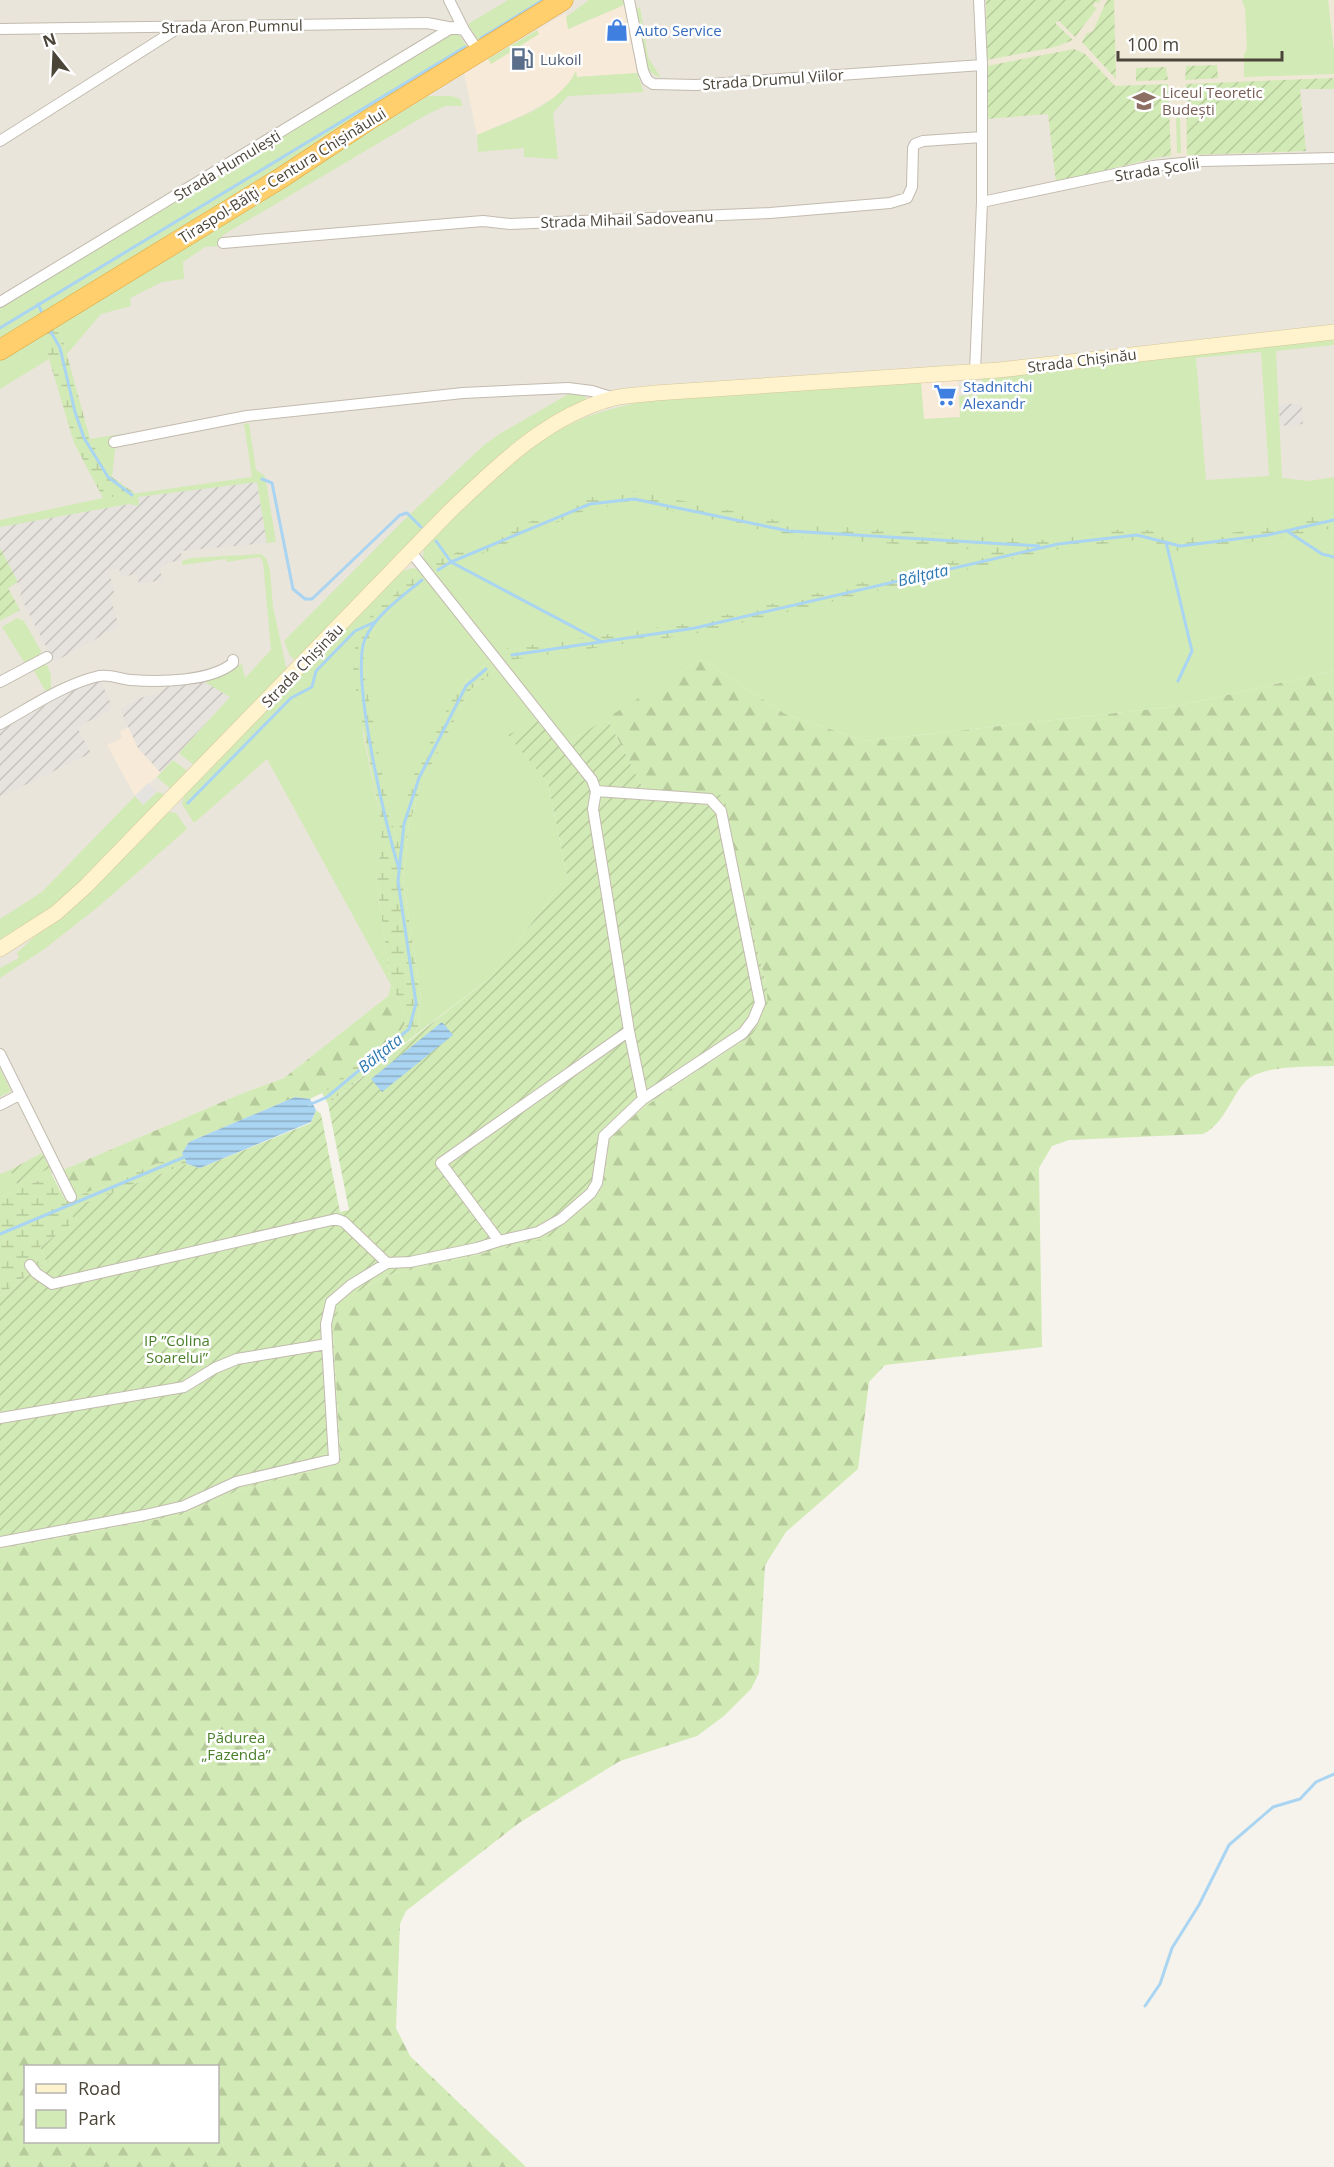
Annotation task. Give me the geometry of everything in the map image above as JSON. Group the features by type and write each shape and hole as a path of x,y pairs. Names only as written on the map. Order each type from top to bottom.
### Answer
{"highway":[{"name":"Tiraspol-Bălţi - Centura Chișinăului","path":"0,351 281,178 370,119 563,0"}],"street":[{"path":"975,372 982,202 982,65 979,0"},
{"path":"452,2 464,30 479,51"},
{"name":"Strada Drumul Viilor","path":"633,2 643,70 647,80 653,84 696,85 982,65"},
{"name":"Strada Aron Pumnul","path":"0,28 427,23 464,30"},
{"path":"0,141 180,27"},
{"name":"Strada Humulești","path":"0,302 453,27"},
{"name":"Strada Mihail Sadoveanu","path":"223,243 483,221 510,224 747,214 890,203 908,198 912,187 915,144 924,141 982,136"},
{"name":"Strada Școlii","path":"982,202 1153,166 1202,161 1334,158"},
{"name":"Strada Chișinău","path":"0,950 56,913 86,886 486,476 530,440 582,411 615,398 655,393 975,372 1334,332"},
{"name":"Strada Chișinău","path":"114,442 247,417 463,393 568,388 592,391 615,398"},
{"path":"411,552 592,780 596,791 593,808 629,1031 643,1099"},
{"path":"0,682 46,657"},
{"path":"0,724 63,690 97,677 109,675 157,681 214,673 225,669 233,663 233,660"},
{"path":"0,1542 184,1506 236,1482 334,1459 326,1324 331,1302 351,1285 387,1263 410,1262 477,1248 538,1232 561,1219 591,1193 597,1183 604,1136 643,1099 743,1033 753,1020 760,1003 721,811 710,799 596,791"},
{"path":"499,1241 441,1163 629,1031"},
{"path":"0,1054 71,1197"},
{"path":"0,1104 19,1095"},
{"path":"30,1265 36,1273 52,1284 336,1219 344,1222 387,1263"},
{"path":"0,1418 184,1388 214,1368 237,1359 327,1344"}],"shaded area":[{"path":"0,0 1334,0 1334,497 496,633 377,884 391,985 388,996 284,1078 243,1093 0,1197"},
{"name":"Liceul Teoretic Budești","path":"986,0 1334,0 1334,89 1300,89 1306,151 1160,157 1056,182 1048,114 987,119"},
{"path":"624,5 637,73 576,77 576,72 569,84 557,96 525,114 477,135 464,73 566,13 569,29"},
{"path":"958,380 961,417 923,419 921,382"},
{"path":"1279,404 1302,404 1303,424 1280,426"},
{"path":"257,482 267,543 181,551 182,561 170,562 160,568 162,580 139,584 137,574 121,577 119,568 109,571 114,592 110,597 119,626 54,662 20,596 22,590 0,548 0,527 129,504 139,506 138,497"},
{"path":"100,680 112,706 109,711 77,727 91,753 0,797 0,730 71,691"},
{"path":"203,681 230,696 161,773 138,748 120,709 140,698 159,693 168,686"},
{"path":"129,727 138,748 161,773 135,796 107,745 122,738 120,732"},
{"path":"148,783 157,792 143,805 135,796"}],"green space":[{"path":"508,0 555,0 481,45 468,24"},
{"path":"589,0 623,0 624,5 568,29 566,17"},
{"path":"986,0 1100,0 1099,3 1095,2 1093,6 1097,8 1075,37 1059,21 1056,22 1073,40 1055,47 987,60"},
{"path":"1107,0 1114,0 1116,79 1082,42 1086,34 1093,31"},
{"path":"1242,0 1328,0 1334,51 1334,74 1244,77 1244,55 1247,49 1245,8"},
{"path":"640,7 648,57 661,78 648,69 635,10"},
{"path":"537,30 539,34 491,64 488,59"},
{"path":"456,31 471,52 0,342 0,306"},
{"path":"1074,49 1085,54 1115,86 1168,84 1171,156 1056,182 1048,114 987,119 987,66"},
{"path":"1217,65 1218,78 1185,80 1186,66"},
{"path":"1166,67 1168,80 1136,81 1136,68"},
{"path":"576,71 577,77 637,73 644,92 568,96 553,113 558,159 524,157 524,148 478,152 477,135 519,118 546,103 558,94"},
{"path":"1334,78 1334,89 1300,89 1306,151 1187,155 1186,84"},
{"path":"428,96 452,96 460,99 463,106 445,106 426,115 223,235 218,246 205,247 183,262 184,279 162,282 130,298 131,306 101,314 67,354 58,322"},
{"path":"1180,117 1181,153 1177,153 1176,118"},
{"path":"58,322 90,439 112,477 136,494 103,498 74,443 49,359 44,331"},
{"path":"44,331 49,359 0,389 0,358"},
{"path":"1334,339 1334,345 1276,351 1282,478 1309,481 1334,477 1334,671 1178,706 866,741 785,714 701,659 569,743 427,565 423,556 424,547 511,464 550,436 598,413 645,401 921,382 924,419 960,417 959,396 982,394 981,377","holes":["1261,352 1269,476 1206,480 1196,358"]},
{"path":"572,392 584,395 587,401 557,416 299,659 295,660 290,656 284,641 406,518 484,445"},
{"path":"249,423 256,470 265,476 276,542 267,543 257,482 138,497 139,506 129,504 0,527 0,520 103,498 252,477 244,424"},
{"path":"122,434 115,450 112,477 90,439"},
{"path":"634,491 797,524 1043,540 1137,527 1180,539 1262,529 1334,512 1334,528 1268,540 1175,551 1137,540 1051,550 694,634 516,659 506,663 498,653 508,648 690,623 994,551 795,537 634,503 589,509 474,557 436,576 427,565 587,498"},
{"path":"0,548 18,582 8,588 20,610 0,621"},
{"path":"261,554 266,558 270,570 273,607 287,671 196,767 179,753 230,697 203,681 242,664 245,678 271,650 263,562 260,557 182,565 182,561 192,558"},
{"path":"413,568 421,570 363,623 363,734 382,828 377,884 391,985 267,759 194,823 182,804 184,795 399,572"},
{"path":"421,570 429,581 385,617 371,636 364,653 367,689 397,844 401,817 415,772 457,690 490,660 498,669 471,689 423,781 409,825 403,879 421,999 418,1027 414,1036 328,1104 322,1093 401,1030 408,1018 391,985 377,884 382,828 353,674 356,634 363,623"},
{"path":"429,581 490,660 457,690 401,817 398,847 367,690 364,654 370,636 384,618"},
{"path":"17,618 24,621 41,651 38,659 26,665 2,627"},
{"name":"Pădurea „Fazenda”","path":"701,659 785,714 866,741 1178,706 1334,671 1334,1066 1269,1070 1251,1077 1239,1089 1218,1122 1203,1134 1069,1140 1052,1146 1039,1168 1042,1347 885,1365 869,1382 858,1469 786,1532 765,1565 759,1673 751,1689 724,1716 697,1736 620,1761 519,1823 406,1911 400,1924 396,2028 410,2056 526,2167 0,2167 0,1549 181,1515 240,1490 341,1463 333,1333 338,1306 385,1276 529,1243 578,1215 598,1198 606,1170 609,1139 661,1095 751,1036 767,989 744,896 704,793 644,790 607,718"},
{"path":"43,664 47,665 51,675 51,691 47,694 33,669"},
{"path":"498,669 537,720 509,735 548,783 567,876 491,977 414,1036 418,1027 421,999 403,879 409,825 423,781 471,689"},
{"name":"IP ”Colina Soarelui”","path":"546,713 569,743 607,718 644,790 724,795 744,896 767,989 768,1012 751,1036 661,1095 609,1139 606,1170 598,1198 556,1234 529,1243 385,1276 354,1294 339,1306 333,1333 341,1463 240,1490 181,1515 0,1549 0,1296 46,1261 40,1247 75,1221 69,1209 187,1164 200,1168 311,1123 316,1110 321,1114 340,1212 349,1210 328,1104 491,977 567,876 548,783 508,735"},
{"path":"173,760 190,773 173,791 157,777"},
{"path":"157,792 162,793 165,797 83,881 52,908 0,941 0,919 42,892 135,796 143,805"},
{"path":"169,812 176,813 187,829 98,907 43,950 0,978 0,968 19,958 17,953 37,934 83,899"},
{"path":"391,985 408,1018 401,1030 328,1090 310,1099 295,1097 189,1142 182,1153 77,1197 63,1170 243,1093 284,1078 388,996"},
{"path":"0,1068 11,1091 0,1097"},
{"path":"42,1153 50,1168 17,1184 10,1170"},
{"path":"182,1153 187,1164 70,1209 76,1221 40,1247 46,1261 0,1296 0,1197 52,1175 66,1201"},
{"path":"50,1168 52,1175 0,1197 0,1174 10,1170 17,1184"}],"water":[{"path":"442,1022 453,1035 382,1092 371,1079"},
{"path":"295,1097 310,1099 316,1110 311,1122 200,1168 187,1164 182,1153 189,1142"}],"waterway":[{"path":"481,38 543,0"},
{"path":"0,328 465,47"},
{"path":"38,304 42,313"},
{"path":"51,332 60,348 75,412 84,438 108,477 132,495"},
{"path":"262,479 272,483 293,589 305,599 312,599 400,515 407,513 421,527"},
{"path":"438,570 451,562 590,504 634,499 789,531 1039,546"},
{"name":"Bălţata","path":"512,655 695,628 1058,544 1137,535 1180,546 1268,535 1334,520"},
{"path":"1287,531 1322,554 1334,557"},
{"path":"436,541 451,562 602,642"},
{"path":"1166,542 1192,651 1178,681"},
{"path":"399,869 386,821 372,752 362,684 362,657 365,639 376,622 390,606 422,580"},
{"path":"188,803 291,698 312,687 316,671 355,631 375,622"},
{"name":"Bălţata","path":"309,1105 327,1097 409,1029 416,1003 398,881 404,824 419,778 466,686 486,669"},
{"name":"Bălţata","path":"0,1234 187,1156"},
{"path":"1145,2006 1160,1984 1172,1948 1199,1905 1229,1845 1273,1807 1300,1799 1316,1782 1334,1774"}],"place":[{"name":"Auto Service","path":"617,30"},
{"name":"Lukoil","path":"522,59"},
{"name":"Liceul Teoretic Budești","path":"1144,101"},
{"name":"Stadnitchi Alexandr","path":"945,395"}]}
